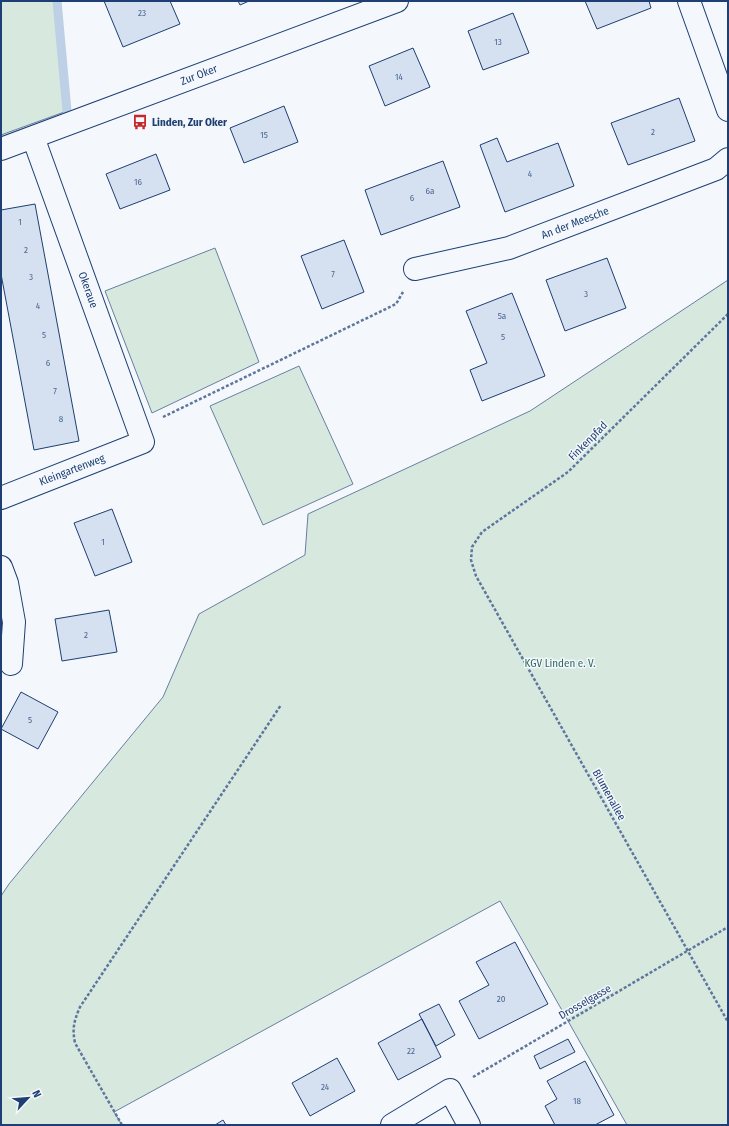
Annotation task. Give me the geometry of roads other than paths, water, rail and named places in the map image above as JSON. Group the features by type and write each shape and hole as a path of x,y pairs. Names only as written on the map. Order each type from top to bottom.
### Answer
{"street":[{"name":"Zur Oker","path":"1,149 397,1"},
{"path":"689,1 728,110"},
{"name":"Okeraue","path":"33,137 141,436"},
{"name":"An der Meesche","path":"415,269 509,248 716,169 728,159"},
{"name":"Kleingartenweg","path":"1,498 141,436"},
{"path":"1,567 7,583 14,622 11,664"},
{"path":"392,1125 450,1090 469,1125"}],"waterway":[{"path":"57,1 67,111"}],"place":[{"name":"Linden, Zur Oker","path":"140,122"}],"park label":[{"name":"KGV Linden e. V.","path":"560,663"}]}
